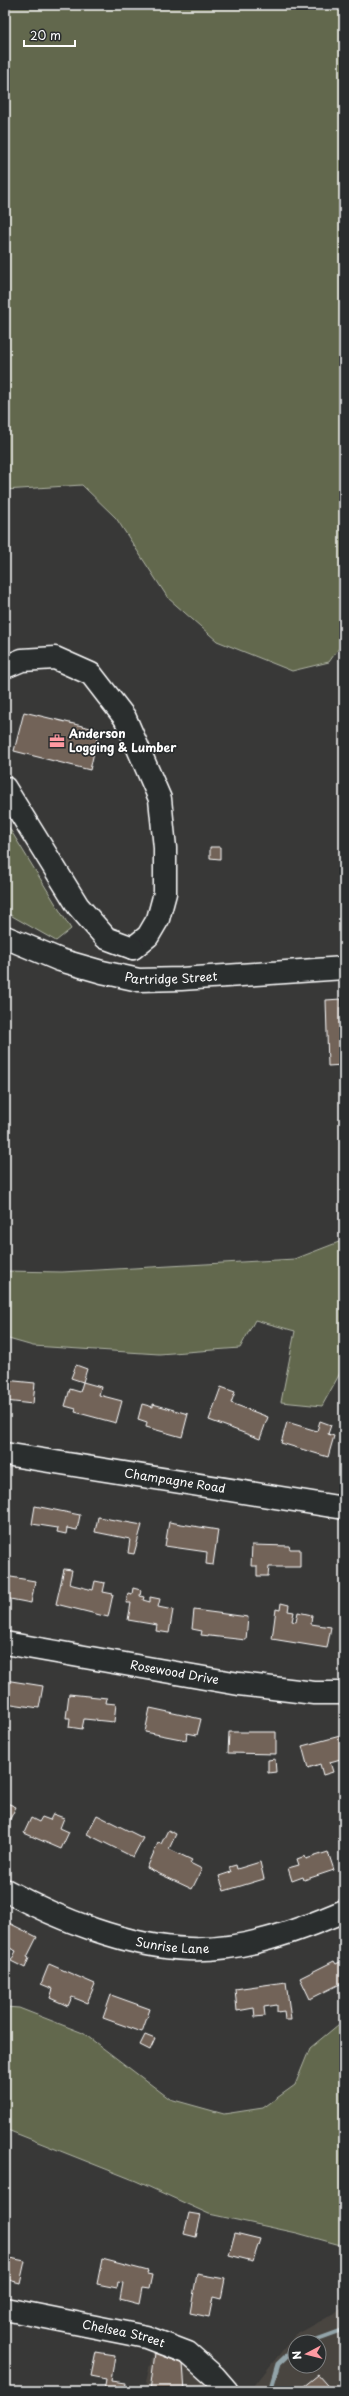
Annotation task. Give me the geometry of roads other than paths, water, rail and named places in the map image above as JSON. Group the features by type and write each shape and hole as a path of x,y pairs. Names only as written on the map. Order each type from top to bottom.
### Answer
{"street":[{"path":"5,667 22,660 55,658 91,674 125,718 160,799 165,848 165,893 158,919 148,936 133,948"},
{"path":"5,788 78,906 106,938 133,948"},
{"name":"Partridge Street","path":"5,937 60,960 102,972 139,980 181,979 344,968"},
{"path":"133,948 139,980"},
{"name":"Champagne Road","path":"5,1454 344,1508"},
{"name":"Rosewood Drive","path":"5,1643 239,1684 314,1693 344,1693"},
{"name":"Sunrise Lane","path":"5,1890 79,1923 111,1935 189,1949 217,1948 265,1939 292,1931 344,1910"},
{"name":"Chelsea Street","path":"5,2309 146,2337 188,2353 214,2376 226,2391"}],"waterway":[{"path":"327,2336 344,2330"},
{"path":"270,2391 278,2364 287,2356"}],"place":[{"name":"Anderson Logging & Lumber","path":"57,741"}]}
